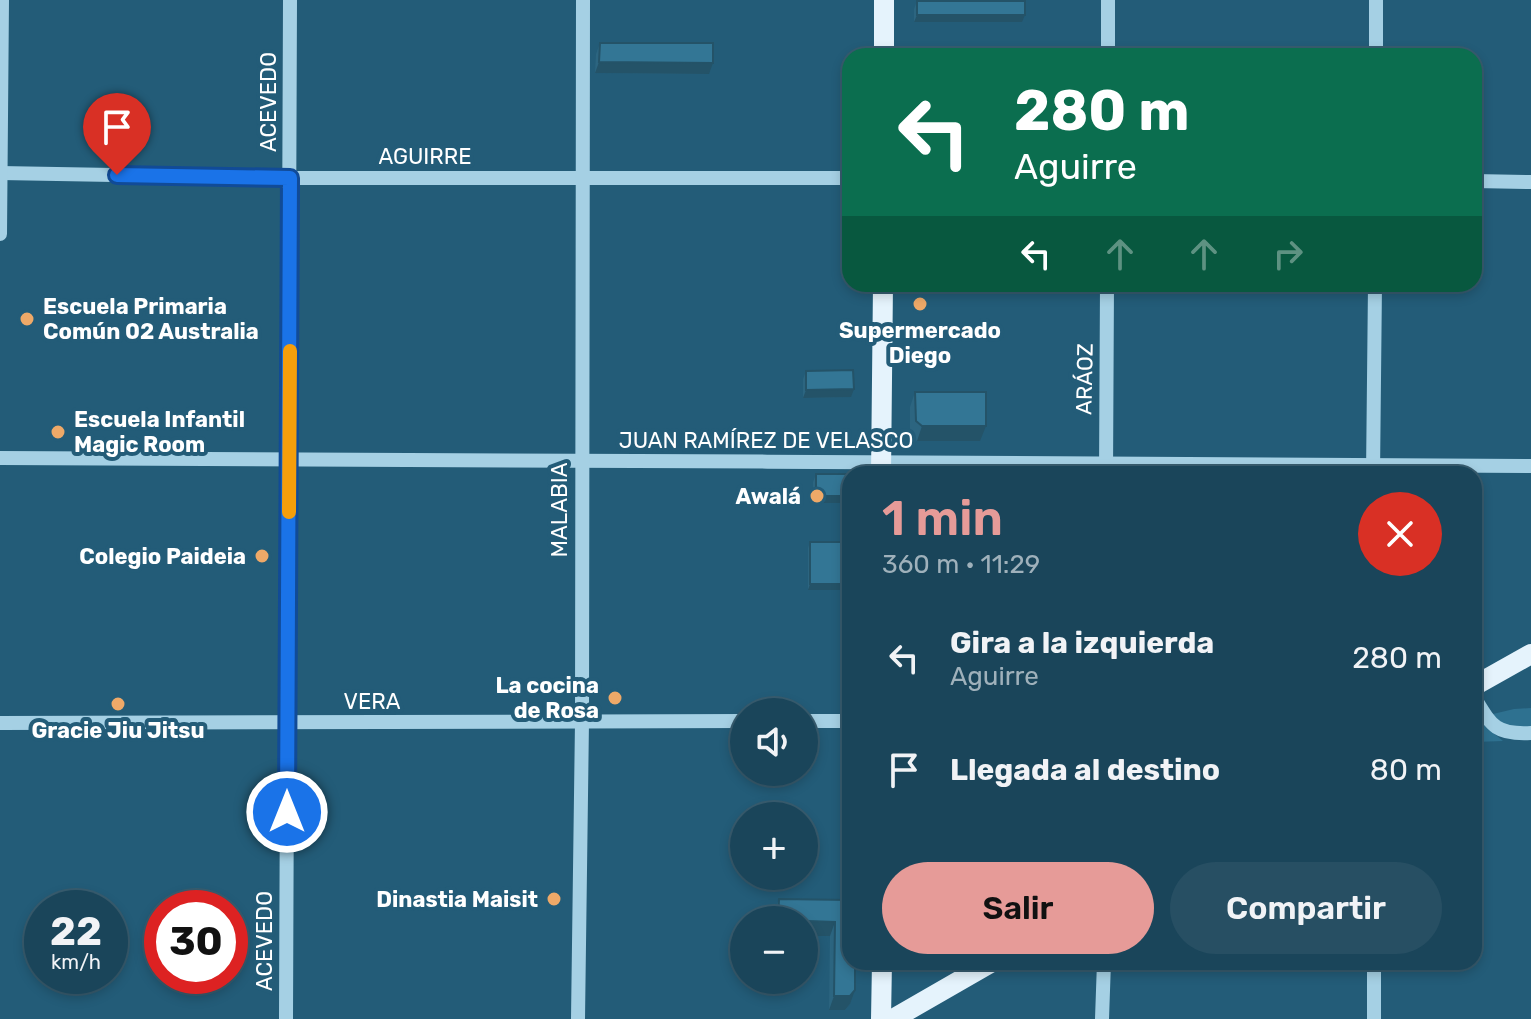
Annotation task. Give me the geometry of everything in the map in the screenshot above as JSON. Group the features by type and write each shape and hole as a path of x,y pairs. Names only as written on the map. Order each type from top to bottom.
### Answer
{"main road":[{"path":"884,0 884,48"},
{"path":"881,466 883,292"},
{"path":"1482,682 1531,654"},
{"path":"881,1019 882,970"},
{"path":"893,1019 978,970"}],"street":[{"path":"0,234 2,0"},
{"name":"ACEVEDO","path":"286,1019 290,0"},
{"name":"MALABIA","path":"578,1019 582,721 583,0"},
{"path":"1108,0 1108,48"},
{"path":"1376,0 1376,48"},
{"name":"AGUIRRE","path":"1,173 290,178 842,178"},
{"path":"1482,181 1531,182"},
{"name":"ARÁOZ","path":"1106,466 1107,292"},
{"path":"1373,466 1375,292"},
{"name":"JUAN RAMÍREZ DE VELASCO","path":"0,458 842,466"},
{"name":"JUAN RAMÍREZ DE VELASCO","path":"1123,466 1140,463 1256,466"},
{"name":"JUAN RAMÍREZ DE VELASCO","path":"1482,467 1531,466"},
{"path":"1482,710 1491,724 1501,731 1531,733"},
{"name":"VERA","path":"0,723 730,721"},
{"path":"818,721 842,721"},
{"path":"1102,1019 1104,970"},
{"path":"1374,970 1374,1019"}],"shaded area":[{"path":"1531,708 1531,729 1510,726 1500,722 1493,714 1514,709"},
{"path":"1482,722 1485,726 1503,741 1482,742"}],"building":[{"path":"917,1 1025,1 1025,15 917,15"},
{"path":"600,43 713,43 713,63 599,62"},
{"path":"853,370 854,389 806,390 806,371"},
{"path":"915,392 986,392 986,426 922,426 916,421"},
{"path":"816,474 842,474 842,496 816,496"},
{"path":"810,542 842,542 842,584 810,584"},
{"path":"779,899 842,900 842,970 855,970 855,990 850,996 834,996 835,922 818,921 818,906 779,906"}],"slow traffic":[{"path":"289,512 290,351"}],"place":[{"name":"Supermercado Diego","path":"920,304"},
{"name":"Escuela Primaria Común 02 Australia","path":"27,319"},
{"name":"Escuela Infantil Magic Room","path":"58,432"},
{"name":"Awalá","path":"817,496"},
{"name":"Colegio Paideia","path":"262,556"},
{"name":"La cocina de Rosa","path":"615,698"},
{"name":"Gracie Jiu Jitsu","path":"118,704"},
{"name":"Dinastia Maisit","path":"554,899"}],"route":[{"path":"117,175 290,178 287,812"}]}
